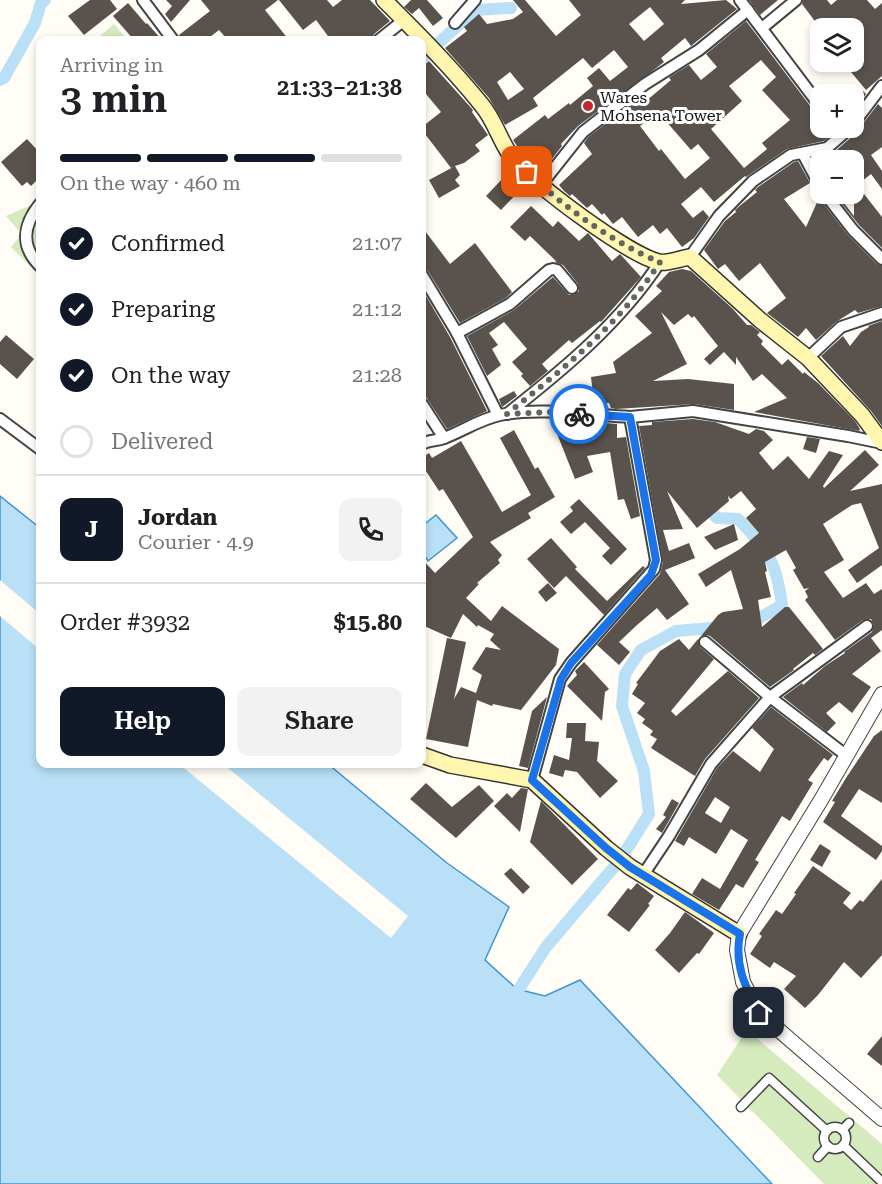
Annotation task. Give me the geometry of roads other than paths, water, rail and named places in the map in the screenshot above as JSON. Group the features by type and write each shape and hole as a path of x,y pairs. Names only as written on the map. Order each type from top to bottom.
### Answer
{"main road":[{"path":"384,0 421,36"},
{"path":"426,41 484,107 513,159 541,185 611,237 636,252 660,262 690,257 760,320 808,358 862,415 882,443"},
{"path":"426,756 450,765 532,780 606,848 636,871 740,934"}],"street":[{"path":"143,0 170,36"},
{"path":"454,22 475,0"},
{"path":"740,0 810,92"},
{"path":"762,28 796,0"},
{"path":"541,185 583,132 645,84 699,50 748,10"},
{"path":"384,36 404,20"},
{"path":"864,110 882,86"},
{"path":"690,257 719,216 753,181 790,155 827,148 836,138"},
{"path":"803,154 810,167"},
{"path":"833,204 853,230 882,260"},
{"path":"36,209 31,215 26,234 29,251 36,261"},
{"path":"426,443 444,438 502,414 561,371 607,330 660,262"},
{"path":"457,333 510,304 549,270 557,270 572,288"},
{"path":"426,281 502,414"},
{"path":"808,358 841,327 882,313"},
{"path":"426,410 444,438"},
{"path":"502,414 550,412 630,417 693,411 882,443"},
{"path":"532,780 561,679 571,663 654,569 656,560 630,417"},
{"path":"0,418 36,446"},
{"path":"636,871 669,836 711,764 770,697 867,627"},
{"path":"705,642 770,697 847,756"},
{"path":"882,693 847,756 740,934 737,950 743,982 759,1013 882,1119"},
{"path":"741,1107 769,1078 827,1131"},
{"path":"836,1127 846,1127 843,1145 834,1149 828,1146 825,1137 827,1131 836,1127"},
{"path":"843,1145 882,1182"},
{"path":"818,1157 828,1146"}],"water":[{"path":"0,496 36,525 36,768 333,768 447,863 509,907 485,960 517,989 545,996 580,980 772,1184 0,1184"},
{"path":"436,515 457,538 428,561 426,558 426,523"}],"waterway":[{"path":"0,80 4,78 35,23 41,3 45,0"},
{"path":"426,54 475,10 511,8"},
{"path":"703,502 717,518 738,519 764,549 774,567 782,605 758,619 745,622"},
{"path":"510,1003 546,947 620,860 649,814 644,771 622,706 625,674 641,650 676,631 723,627"}],"place":[{"name":"Wares Mohsena Tower","path":"588,106"}]}
